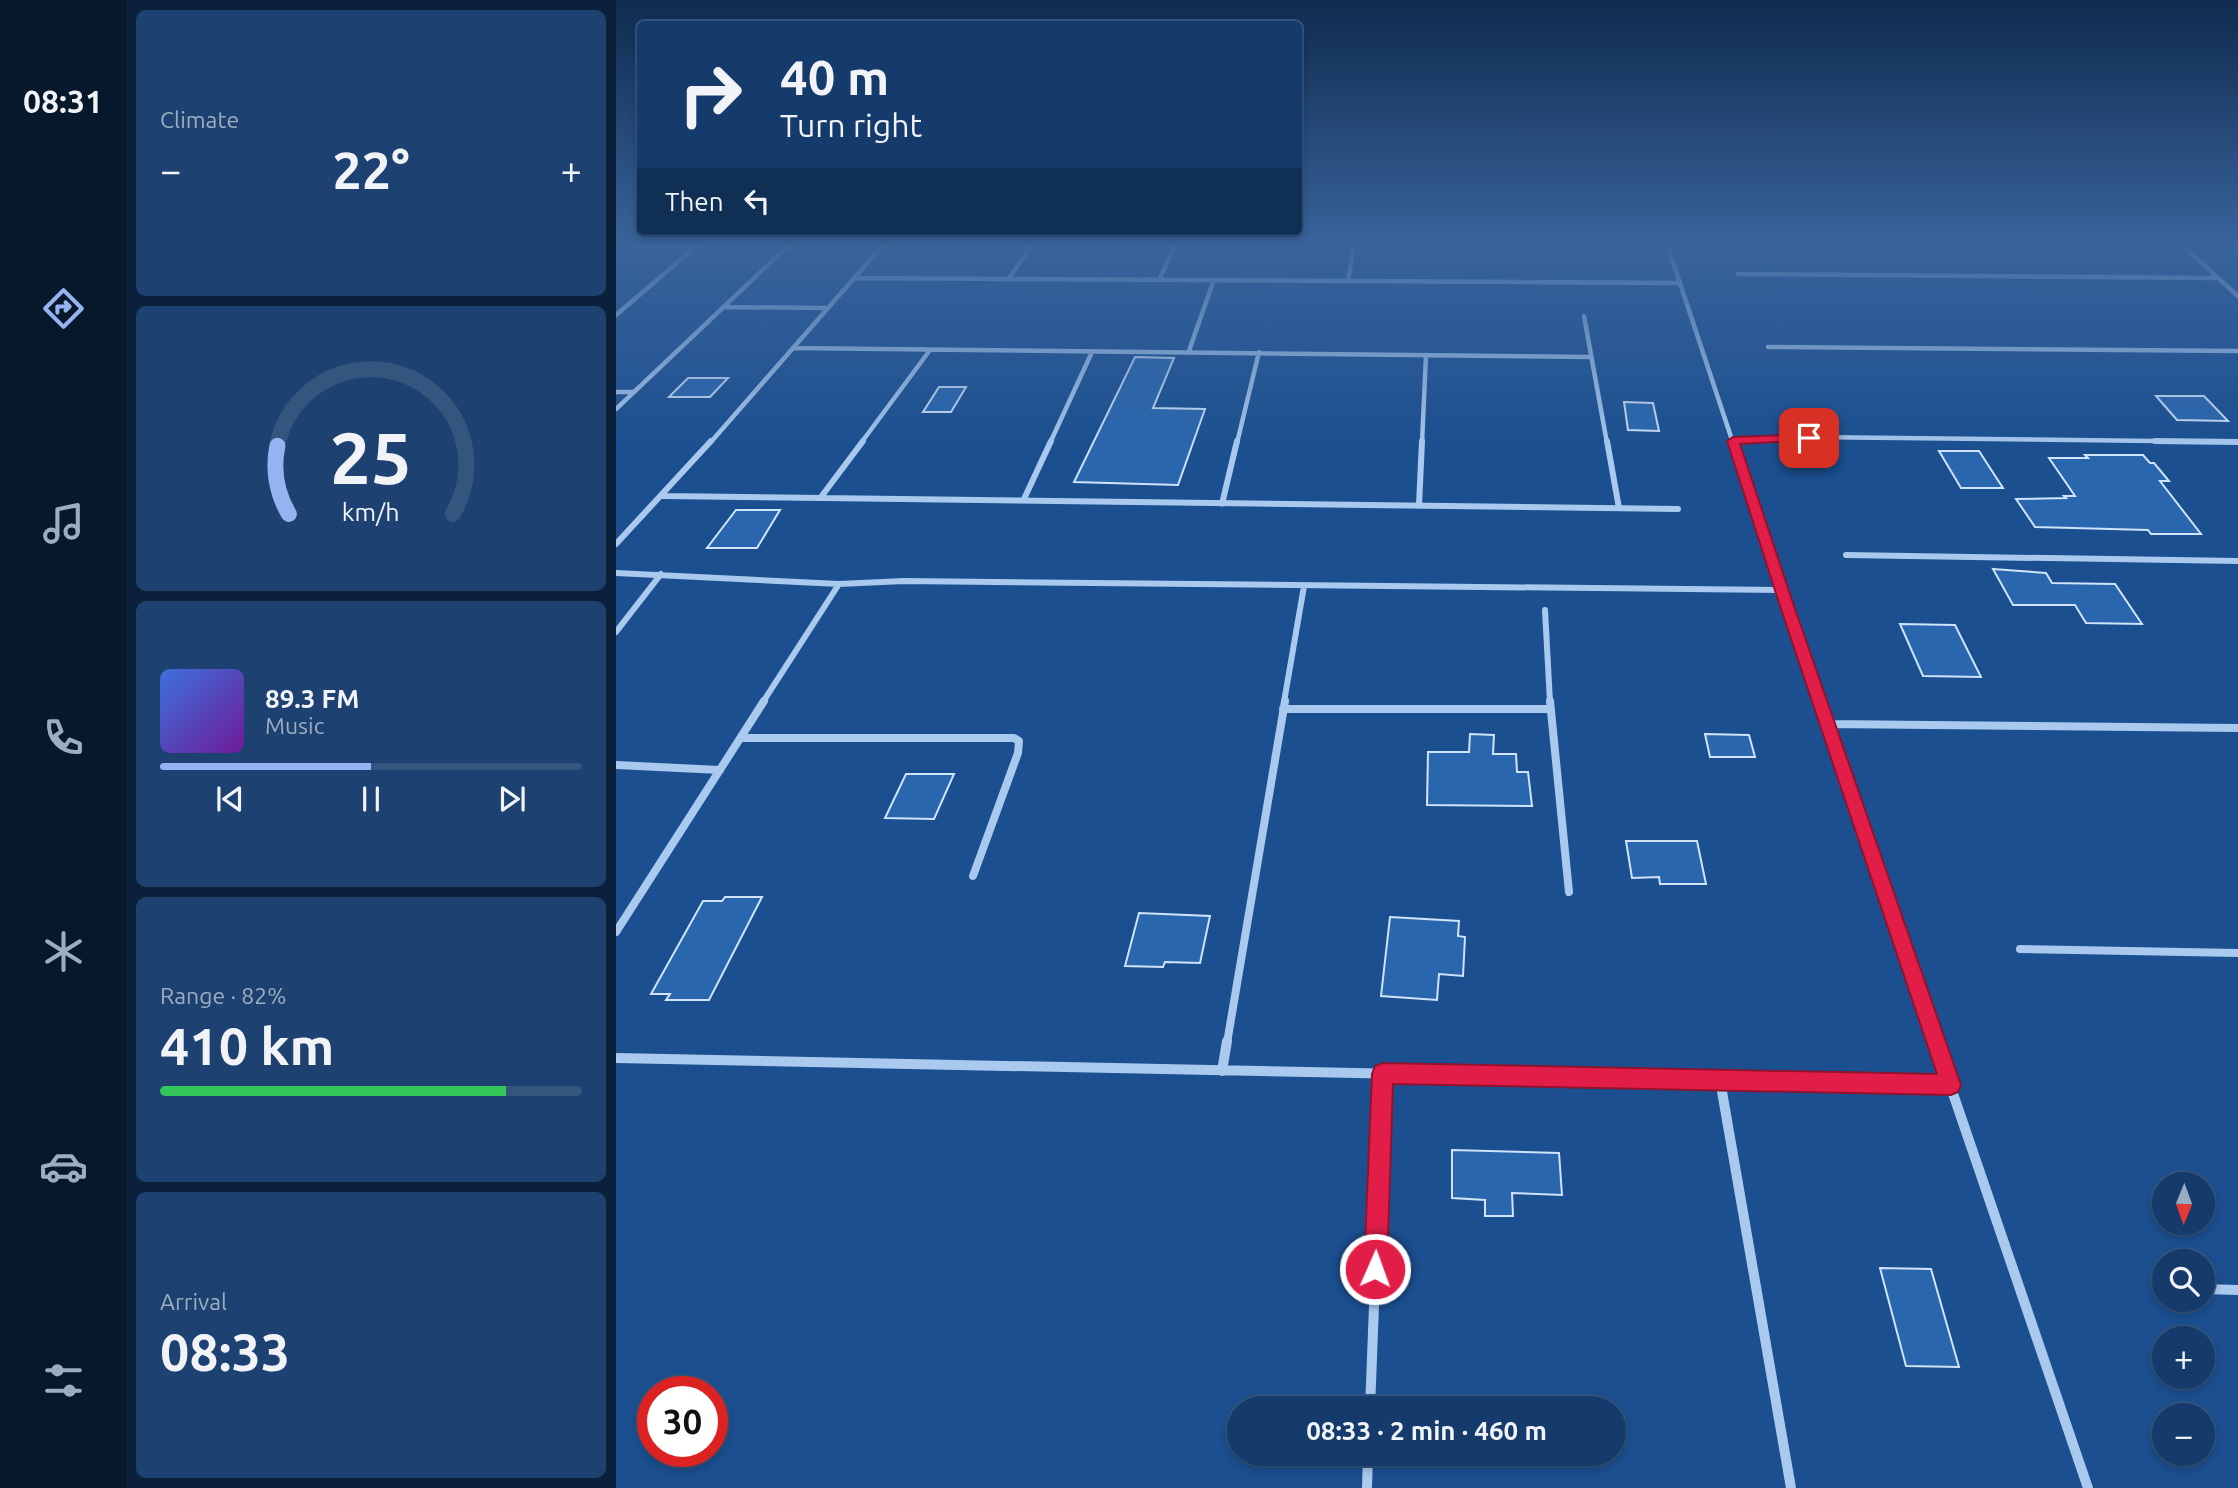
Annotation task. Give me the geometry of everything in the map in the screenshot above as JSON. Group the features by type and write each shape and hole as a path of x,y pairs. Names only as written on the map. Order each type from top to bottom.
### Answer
{"street":[{"path":"616,409 716,313"},
{"path":"616,544 663,496 822,313"},
{"path":"1189,351 1202,313"},
{"path":"1690,313 2088,1488"},
{"path":"1584,316 1619,508"},
{"path":"1768,347 2238,351"},
{"path":"793,348 1591,357"},
{"path":"821,497 930,350"},
{"path":"1024,499 1092,352"},
{"path":"1222,503 1259,352"},
{"path":"1419,505 1426,355"},
{"path":"616,392 634,392"},
{"path":"1733,441 1822,438 2238,442"},
{"path":"663,496 1678,509"},
{"path":"1846,555 2238,561"},
{"path":"616,573 839,584 904,581 1782,590"},
{"path":"616,632 661,574"},
{"path":"616,932 839,584"},
{"path":"1222,1071 1304,586"},
{"path":"1545,610 1550,709 1569,891"},
{"path":"1283,709 1550,709"},
{"path":"1828,724 2238,728"},
{"path":"742,738 1014,738 1019,741 1018,753 973,876"},
{"path":"616,765 720,770"},
{"path":"2020,949 2238,953"},
{"path":"616,1058 1951,1085"},
{"path":"1371,1396 1383,1074"},
{"path":"1720,1080 1791,1488"},
{"path":"2215,1289 2238,1290"},
{"path":"1367,1488 1368,1466"}],"building":[{"path":"1135,357 1174,358 1153,408 1205,409 1178,485 1074,482"},
{"path":"688,378 728,378 710,397 669,397"},
{"path":"939,387 966,387 951,412 923,412"},
{"path":"2156,396 2204,396 2228,421 2177,420"},
{"path":"1624,402 1653,403 1659,431 1628,430"},
{"path":"1939,451 1979,451 2003,488 1961,488"},
{"path":"2085,455 2143,455 2150,463 2154,463 2169,481 2160,481 2201,534 2151,534 2148,530 2035,527 2016,499 2075,496 2049,458 2088,458"},
{"path":"736,510 780,510 757,548 707,548"},
{"path":"1993,569 2046,573 2052,583 2115,584 2142,624 2086,623 2075,605 2013,605"},
{"path":"1900,624 1955,625 1981,677 1923,676"},
{"path":"1470,734 1494,735 1493,754 1516,754 1517,772 1528,772 1532,806 1427,805 1428,752 1469,752"},
{"path":"1705,734 1749,735 1755,757 1710,757"},
{"path":"906,774 954,774 934,819 885,818"},
{"path":"1626,841 1697,841 1706,884 1660,884 1659,877 1632,878"},
{"path":"725,897 762,897 709,1000 666,1000 670,994 651,994 703,901 722,901"},
{"path":"1139,913 1210,916 1200,963 1165,962 1163,967 1125,966"},
{"path":"1390,917 1459,921 1458,936 1465,937 1463,976 1439,974 1437,1000 1381,996"},
{"path":"1452,1150 1559,1153 1562,1195 1512,1193 1513,1216 1485,1216 1485,1200 1452,1198"},
{"path":"1880,1268 1931,1269 1959,1367 1906,1366"}],"route":[{"path":"1375,1269 1383,1074 1951,1085 1733,441 1809,438"}]}
